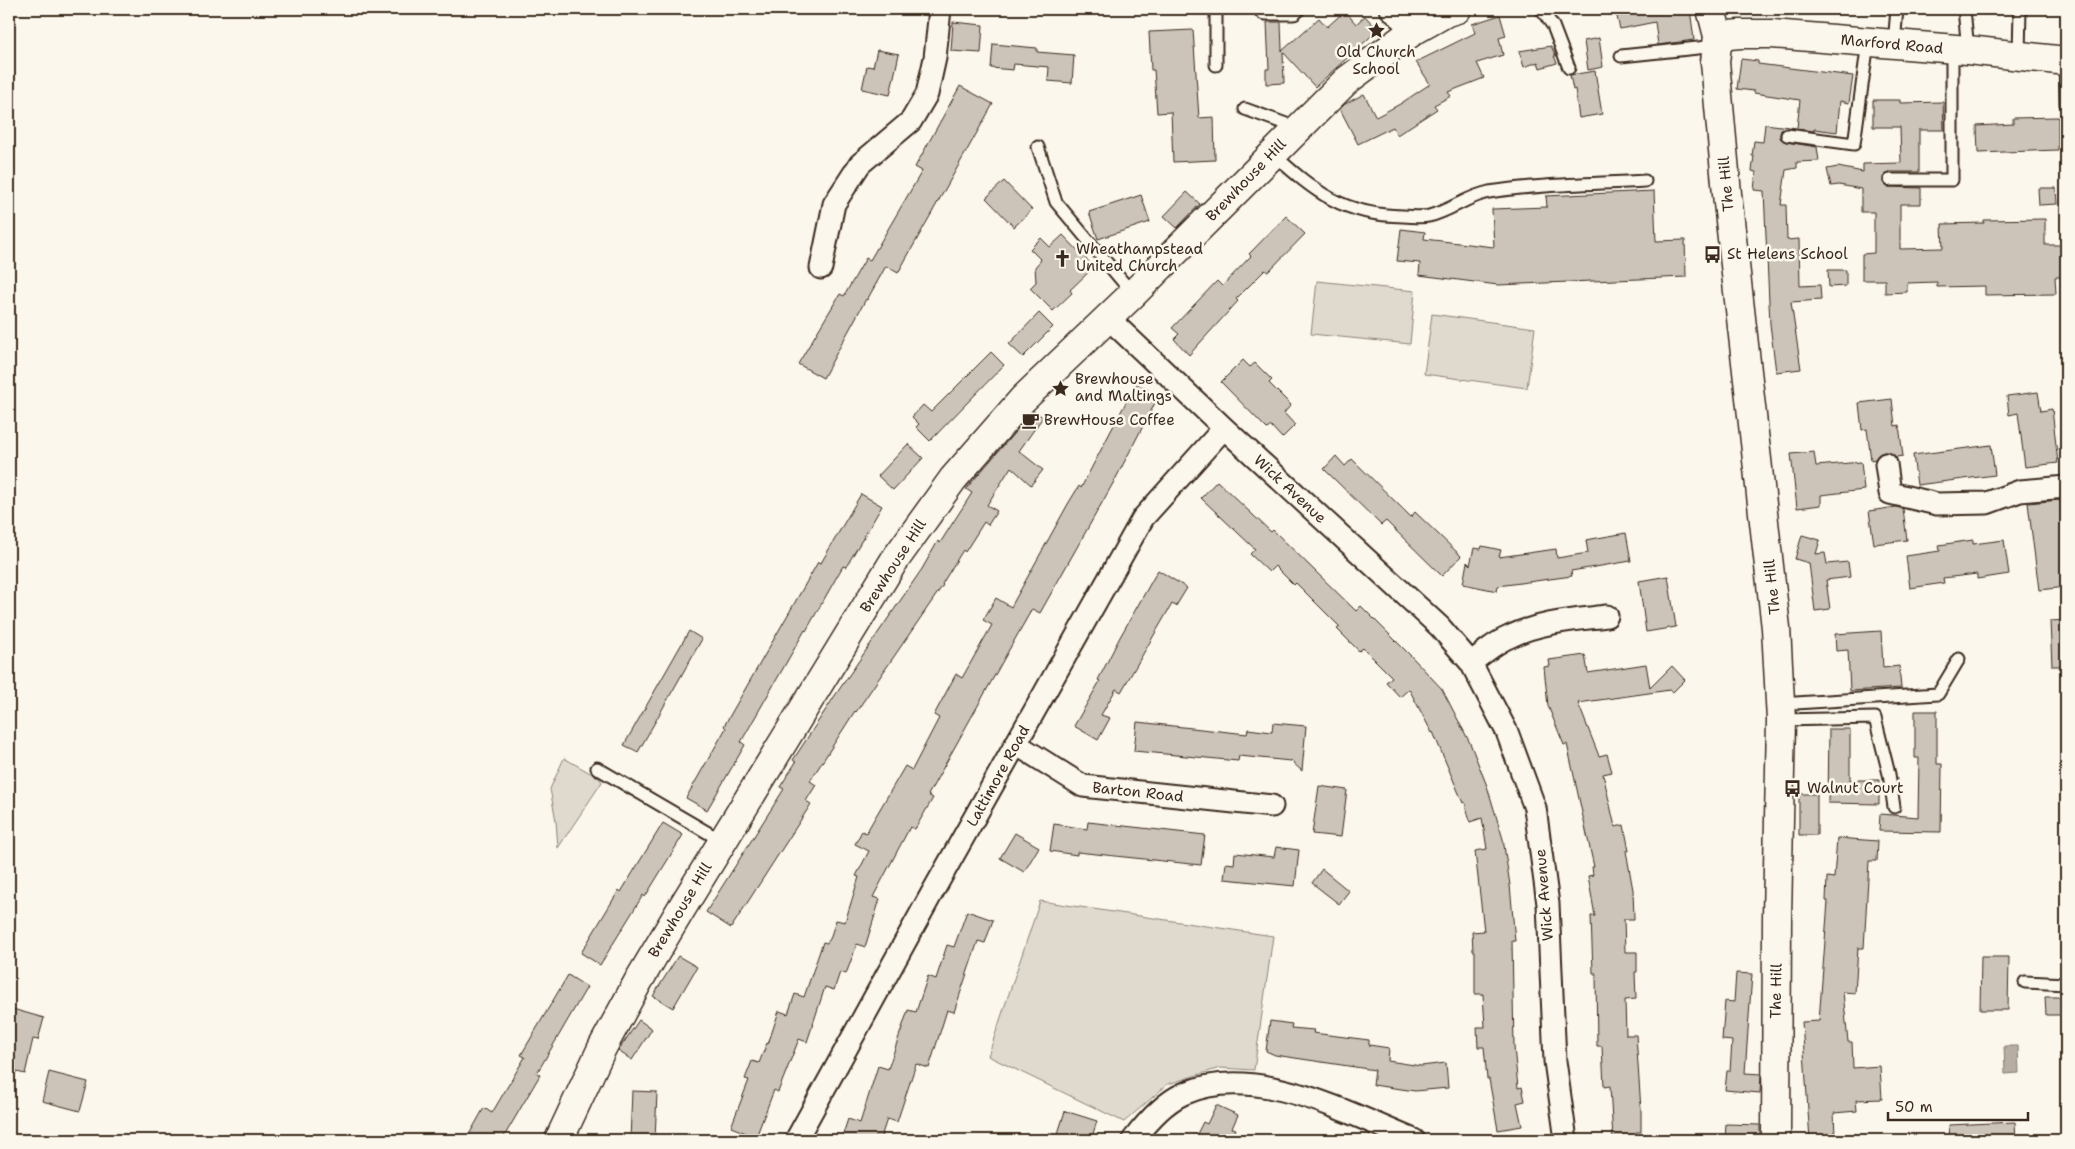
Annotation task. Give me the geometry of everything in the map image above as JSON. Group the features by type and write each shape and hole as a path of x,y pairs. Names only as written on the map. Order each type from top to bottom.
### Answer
{"street":[{"path":"821,268 834,204 860,164 911,121 927,94 935,58 940,9"},
{"path":"1265,9 1293,9"},
{"path":"1391,9 1413,31"},
{"name":"Brewhouse Hill","path":"559,1140 602,1048 639,980 832,659 925,517 953,479 997,426 1023,399 1133,294 1346,81 1413,31 1447,12 1457,9"},
{"name":"The Hill","path":"1711,9 1718,41 1715,62 1735,269 1776,628 1780,712 1776,1140"},
{"name":"Marford Road","path":"1718,41 1740,34 1772,34 1960,49 2066,61"},
{"name":"Wick Avenue","path":"1108,318 1440,627 1471,663 1507,732 1535,808 1548,904 1555,1060 1566,1140"},
{"name":"Lattimore Road","path":"796,1140 1143,518 1224,428"},
{"path":"1886,464 1890,493 1937,504 1987,503 2020,491 2066,487"},
{"path":"1471,663 1494,645 1527,630 1550,624 1607,616"},
{"name":"Barton Road","path":"1016,744 1082,786 1272,806"},
{"path":"1133,1140 1160,1110 1182,1094 1206,1086 1240,1084 1298,1093 1414,1140"}],"lane":[{"path":"1216,9 1216,65"},
{"path":"1541,9 1554,26 1569,68"},
{"path":"1787,135 1854,144 1881,43 1898,9"},
{"path":"1890,180 1952,180 1964,9"},
{"path":"2018,55 2020,9"},
{"path":"1621,56 1718,41"},
{"path":"2066,61 2066,104"},
{"path":"1245,109 1297,128"},
{"path":"1038,147 1056,202 1133,294"},
{"path":"1273,154 1307,185 1337,202 1362,212 1380,216 1428,216 1484,193 1510,189 1645,182"},
{"path":"1780,712 1938,694 1959,659"},
{"path":"1780,712 1876,718 1889,774 1894,807"},
{"path":"597,768 722,841"},
{"path":"2025,982 2066,984"}],"shaded area":[{"path":"1317,281 1415,291 1410,344 1311,334"},
{"path":"1432,314 1535,328 1527,388 1424,374"},
{"path":"564,758 599,778 602,782 558,848 556,821 550,789"},
{"path":"1040,901 1273,936 1254,1070 1220,1068 1168,1084 1124,1122 988,1056"},
{"path":"2004,1046 2018,1046 2019,1073 2005,1074"}],"building":[{"path":"1615,9 1690,9 1694,40 1658,45 1655,22 1620,29"},
{"path":"1345,11 1356,24 1365,16 1378,30 1315,87 1283,52 1284,83 1266,84 1266,69 1269,69 1267,22 1281,22 1282,51 1319,18 1327,27"},
{"path":"1500,15 1506,36 1499,38 1503,55 1477,63 1484,78 1448,92 1451,96 1434,105 1437,109 1397,135 1393,127 1358,144 1340,109 1345,104 1364,94 1376,117 1400,104 1430,84 1416,62 1475,33 1472,24"},
{"path":"953,22 983,25 981,53 951,51"},
{"path":"1193,30 1199,118 1214,117 1215,160 1173,162 1171,112 1157,113 1154,70 1151,70 1149,32"},
{"path":"1599,38 1603,67 1588,70 1584,41"},
{"path":"993,44 1037,48 1037,52 1074,55 1072,83 1048,81 1049,67 1014,64 1013,70 991,68"},
{"path":"1551,46 1557,63 1540,68 1538,62 1524,67 1519,51"},
{"path":"877,50 899,54 890,95 862,89 867,66 873,67"},
{"path":"1741,59 1758,61 1758,64 1853,76 1849,103 1840,101 1837,132 1788,128 1781,130 1780,134 1780,138 1786,142 1817,147 1819,161 1797,162 1797,168 1786,170 1781,205 1786,205 1787,240 1799,239 1800,286 1820,285 1821,300 1791,302 1801,369 1776,372 1770,324 1764,191 1754,190 1756,172 1752,171 1754,141 1763,142 1765,124 1797,128 1800,100 1737,89"},
{"path":"1595,71 1602,114 1579,118 1575,89 1573,90 1570,75"},
{"path":"960,86 993,104 898,273 886,266 823,378 798,364 840,294 844,296 866,258 870,260 922,171 915,167"},
{"path":"1873,100 1900,100 1900,103 1943,102 1944,130 1919,130 1919,172 1890,172 1883,177 1883,183 1887,187 1921,188 1921,204 1900,204 1900,249 1943,248 1942,224 1984,223 1984,220 2045,219 2045,245 2066,245 2066,277 2055,277 2056,294 1985,295 1985,286 1937,287 1937,282 1907,283 1907,292 1885,293 1885,280 1862,280 1862,254 1874,253 1874,212 1861,212 1861,189 1839,185 1831,186 1827,169 1838,167 1863,172 1863,164 1901,163 1900,127 1873,127"},
{"path":"2058,117 2058,150 1978,153 1977,126 2013,124 2013,118"},
{"path":"1004,181 1032,210 1014,227 986,198"},
{"path":"2038,188 2056,188 2057,204 2039,205"},
{"path":"1654,191 1656,241 1685,240 1686,277 1498,285 1419,275 1420,263 1397,261 1401,229 1425,232 1424,239 1494,247 1492,209 1547,207 1546,196"},
{"path":"1187,192 1200,204 1177,228 1164,216"},
{"path":"1141,195 1150,222 1098,239 1089,212"},
{"path":"1286,216 1305,234 1268,272 1265,270 1236,299 1238,301 1189,355 1174,339 1179,334 1172,328 1217,281 1222,286 1251,256 1249,254"},
{"name":"Wheathampstead United Church","path":"1063,235 1094,267 1070,290 1072,293 1053,311 1030,288 1036,282 1035,267 1041,260 1030,249 1041,238 1050,247"},
{"path":"1828,270 1846,270 1846,286 1829,287"},
{"path":"1039,313 1053,327 1023,357 1009,344"},
{"path":"991,352 1004,365 930,441 916,427 919,424 912,417 923,405 931,412"},
{"path":"1243,360 1250,367 1255,363 1272,380 1269,383 1291,405 1284,413 1295,425 1282,438 1271,426 1267,429 1221,382"},
{"path":"1136,383 1148,390 1144,398 1155,403 1116,478 1040,613 1032,609 928,795 933,798 915,829 910,827 873,897 880,899 865,947 857,944 846,974 840,972 834,990 825,987 807,1042 799,1039 778,1092 774,1090 756,1137 731,1127 749,1080 745,1079 752,1061 759,1063 768,1044 779,1011 788,1014 795,994 804,997 823,942 827,943 830,939 836,920 845,922 859,877 856,876 869,851 855,844 862,831 866,833 905,766 912,770 939,718 934,715 956,674 962,678 992,625 983,620 996,598 1011,607 1068,504 1079,486 1081,488"},
{"path":"2038,392 2041,411 2052,409 2058,463 2025,467 2018,413 2009,415 2007,396"},
{"path":"1892,399 1895,426 1899,425 1903,456 1896,457 1891,453 1885,452 1871,460 1867,429 1862,430 1859,403"},
{"path":"1033,411 1043,417 1019,451 1043,470 1031,485 1011,467 987,505 997,511 988,525 984,522 965,552 963,550 943,585 855,711 810,781 816,785 806,801 811,804 731,928 706,912 784,789 780,787 796,762 793,760 922,569 938,541 940,543 972,493 966,489"},
{"path":"908,444 923,458 893,490 878,476"},
{"path":"1991,445 1995,475 1917,485 1913,455"},
{"path":"1814,452 1816,466 1861,462 1864,490 1821,495 1821,505 1797,508 1791,454"},
{"path":"1336,456 1345,466 1352,459 1411,517 1415,512 1461,556 1442,576 1386,521 1381,525 1324,469"},
{"path":"1217,481 1271,532 1273,530 1356,611 1361,606 1413,658 1442,689 1470,743 1487,786 1503,839 1510,885 1515,941 1512,941 1514,1047 1518,1088 1522,1087 1525,1101 1517,1103 1522,1126 1498,1130 1489,1079 1487,1079 1484,1047 1478,1047 1477,1027 1485,1027 1483,994 1475,994 1475,951 1473,951 1472,932 1484,931 1475,851 1487,849 1482,818 1470,822 1465,802 1463,803 1433,732 1409,689 1400,697 1386,682 1392,677 1363,648 1359,651 1337,629 1340,627 1296,583 1294,585 1275,566 1269,572 1250,554 1255,549 1201,498"},
{"path":"861,494 882,506 846,567 843,566 805,630 741,742 745,745 707,810 686,798 726,728 724,726 818,562 821,563"},
{"path":"2060,500 2066,551 2066,587 2039,590 2028,503"},
{"path":"1896,507 1903,509 1907,540 1874,544 1869,511"},
{"path":"1626,533 1631,561 1571,571 1572,576 1498,586 1497,591 1463,584 1467,562 1470,565 1474,548 1481,549 1482,546 1501,550 1499,557 1556,549 1557,558 1588,553 1586,540"},
{"path":"1802,535 1820,540 1816,554 1825,553 1827,564 1848,562 1850,577 1826,580 1830,609 1815,611 1809,563 1795,559"},
{"path":"1973,540 1973,544 2004,540 2009,574 1977,579 1977,574 1943,578 1944,583 1910,588 1906,556 1940,551 1939,545"},
{"path":"1158,570 1187,588 1176,606 1172,604 1121,692 1116,689 1101,715 1110,718 1098,740 1074,726 1100,681 1098,680 1120,637"},
{"path":"1668,576 1676,627 1646,632 1639,581"},
{"path":"2066,620 2066,666 2052,666 2050,621"},
{"path":"689,631 702,639 638,752 624,745"},
{"path":"1881,631 1883,668 1899,666 1901,688 1850,691 1848,650 1836,651 1835,634"},
{"path":"1585,655 1588,673 1646,664 1650,688 1672,666 1685,680 1673,692 1670,690 1578,703 1599,756 1607,754 1612,772 1603,774 1615,827 1624,825 1629,851 1626,851 1633,890 1634,919 1624,919 1625,952 1637,952 1637,972 1635,972 1636,999 1625,1000 1626,1035 1636,1035 1641,1132 1636,1132 1636,1140 1613,1140 1610,1086 1604,1087 1602,1046 1597,1046 1596,973 1593,973 1591,916 1595,916 1588,876 1593,875 1592,867 1594,867 1567,744 1564,745 1548,706 1544,667 1550,666 1549,660"},
{"path":"1915,711 1937,711 1937,764 1942,764 1941,832 1879,831 1880,814 1918,817 1919,758 1915,758"},
{"path":"1137,722 1247,734 1248,729 1272,732 1273,723 1306,726 1302,771 1291,761 1239,756 1238,761 1134,751"},
{"path":"1829,729 1850,729 1850,780 1879,780 1879,804 1828,803"},
{"path":"1319,786 1347,790 1341,837 1312,834"},
{"path":"1799,794 1817,794 1817,835 1799,835"},
{"path":"1088,822 1205,835 1201,865 1050,851 1054,824 1087,829"},
{"path":"663,823 683,835 600,965 581,953"},
{"path":"1015,833 1039,847 1024,872 1000,858"},
{"path":"1837,838 1878,841 1877,861 1869,861 1864,948 1858,948 1855,993 1843,992 1848,1042 1852,1042 1853,1068 1880,1066 1882,1099 1856,1100 1857,1111 1834,1113 1835,1136 1832,1136 1832,1140 1810,1140 1802,1022 1819,1021 1828,901 1826,901 1827,877 1834,878"},
{"path":"1276,847 1299,850 1295,886 1224,879 1226,863 1234,864 1235,853 1274,857"},
{"path":"1322,869 1349,891 1339,904 1312,883"},
{"path":"967,911 993,920 985,943 978,941 954,1012 947,1010 929,1068 916,1064 897,1122 887,1119 880,1140 841,1140 848,1119 860,1123 878,1066 888,1069 908,1010 916,1012 928,976 936,979 947,945 954,947"},
{"path":"678,956 697,967 673,1008 653,996"},
{"path":"1981,957 2009,957 2008,1010 1980,1010"},
{"path":"1736,973 1752,974 1745,1073 1761,1074 1760,1093 1725,1090 1727,1071 1730,1071 1732,1041 1722,1040 1725,1001 1734,1002"},
{"path":"568,975 587,987 537,1073 540,1075 502,1140 466,1140 484,1108 492,1113 525,1057 521,1055"},
{"path":"2045,997 2066,997 2066,1015 2046,1015"},
{"path":"9,1008 44,1018 38,1040 33,1039 25,1074 9,1070"},
{"path":"639,1020 652,1029 632,1060 618,1051"},
{"path":"1270,1021 1292,1024 1291,1028 1314,1030 1313,1033 1369,1040 1369,1045 1389,1048 1388,1061 1421,1066 1446,1063 1448,1088 1415,1091 1373,1085 1375,1070 1275,1055 1266,1051"},
{"path":"49,1072 88,1082 80,1111 42,1101"},
{"path":"632,1091 657,1092 655,1140 630,1140"},
{"path":"1216,1105 1238,1115 1232,1128 1236,1129 1231,1140 1194,1140 1203,1122 1207,1124"},
{"path":"1065,1111 1097,1121 1091,1140 1056,1140"},
{"path":"2015,1122 2016,1140 1950,1140 1949,1125"},
{"path":"1726,1124 1760,1125 1760,1140 1725,1140"}],"place":[{"name":"Old Church School","path":"1376,31"},
{"name":"St Helens School","path":"1713,254"},
{"name":"Wheathampstead United Church","path":"1062,258"},
{"name":"Brewhouse and Maltings","path":"1061,388"},
{"name":"BrewHouse Coffee","path":"1030,420"},
{"name":"Walnut Court","path":"1793,788"}]}
